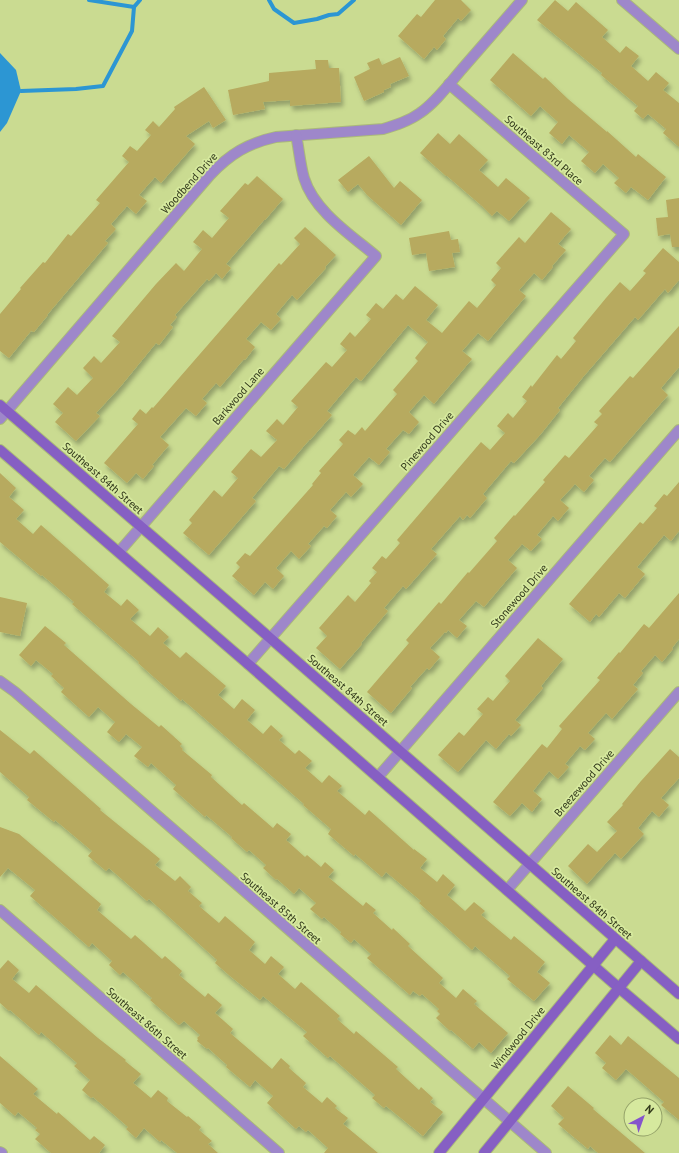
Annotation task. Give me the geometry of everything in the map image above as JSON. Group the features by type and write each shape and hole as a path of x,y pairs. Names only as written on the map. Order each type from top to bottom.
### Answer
{"street":[{"name":"Woodbend Drive","path":"2,411 220,165 242,149 257,142 276,137 383,129 396,126 409,120 420,113 449,84 522,0"},
{"path":"622,0 679,49"},
{"name":"Southeast 83rd Place","path":"449,84 624,234"},
{"name":"Barkwood Lane","path":"119,552 376,256 330,217 310,192 304,178 296,135"},
{"name":"Pinewood Drive","path":"248,664 624,234"},
{"name":"Southeast 84th Street","path":"2,411 141,526 679,994"},
{"name":"Stonewood Drive","path":"378,777 679,430"},
{"path":"0,450 679,1039"},
{"name":"Southeast 85th Street","path":"0,681 15,692 546,1153"},
{"name":"Breezewood Drive","path":"507,890 679,692"},
{"name":"Southeast 86th Street","path":"0,910 279,1153"},
{"name":"Windwood Drive","path":"439,1153 615,939"},
{"path":"484,1153 641,961"}],"water":[{"path":"0,53 16,70 21,91 7,123 0,132"}],"building":[{"path":"435,0 461,0 471,10 461,21 458,18 443,36 446,39 437,50 434,47 424,59 398,36 417,14 421,17"},
{"path":"555,0 568,11 576,2 608,30 602,37 620,53 626,46 639,56 631,66 648,81 656,72 669,83 663,90 679,103 679,147 663,133 666,129 648,114 643,119 634,111 638,106 601,75 602,73 537,20"},
{"path":"513,53 543,79 545,77 568,99 636,157 638,154 666,177 648,200 631,187 626,193 614,183 619,178 603,164 595,173 581,161 589,152 569,135 562,144 549,133 558,122 540,106 531,116 490,80"},
{"path":"400,57 409,76 390,84 391,87 384,90 384,92 364,101 354,77 370,69 367,63 379,58 382,65"},
{"path":"315,60 328,60 329,68 339,68 341,102 290,106 290,100 263,102 265,109 233,115 228,90 269,81 269,73 316,69"},
{"path":"204,87 226,120 213,128 209,121 186,136 195,144 161,183 155,177 139,195 147,201 136,214 127,206 111,224 116,229 105,241 108,243 34,332 31,331 9,358 0,351 0,314 21,289 20,288 43,262 45,263 68,234 71,236 100,203 96,200 129,162 122,156 130,146 137,151 151,135 145,130 153,121 159,127 175,109 174,107"},
{"path":"438,133 450,144 459,134 488,160 479,170 498,187 506,178 530,198 509,221 497,211 492,216 420,153"},
{"path":"369,156 394,188 400,181 422,200 401,225 367,195 358,184 348,192 338,180"},
{"path":"257,176 283,199 226,264 231,268 222,279 216,273 209,281 207,279 175,315 177,317 170,325 173,327 159,345 156,343 120,387 96,413 100,416 76,441 55,422 63,413 53,404 68,387 77,395 93,378 83,368 94,356 101,363 120,342 112,336 176,263 184,271 202,249 193,242 203,230 212,238 229,218 220,211 245,183 248,185"},
{"path":"679,198 679,247 672,247 670,234 658,236 656,218 668,217 666,200"},
{"path":"551,212 571,229 558,244 566,250 542,280 534,273 519,290 526,296 488,341 478,333 462,351 472,359 434,404 424,395 409,412 419,422 409,434 403,430 386,449 390,452 379,465 369,457 353,475 363,484 351,497 346,492 330,510 337,516 327,528 324,526 308,544 311,546 299,559 291,551 276,568 284,576 273,589 265,582 254,595 232,576 240,567 236,563 245,553 250,556 313,485 312,484 321,473 319,471 343,444 339,440 348,430 355,435 362,427 365,431 397,394 393,390 418,361 415,358 428,342 408,325 361,381 356,377 327,411 332,415 284,469 279,466 252,498 256,501 209,555 183,533 192,523 189,520 214,490 222,497 238,478 231,472 251,449 261,457 277,440 266,431 277,419 283,425 298,407 291,401 326,362 332,367 347,350 340,344 350,332 355,337 371,319 366,315 376,303 383,309 396,294 403,300 415,286 438,305 426,320 442,333 469,301 477,308 496,285 491,280 501,268 496,263 519,237 525,243"},
{"path":"305,227 336,255 297,300 292,295 276,314 281,319 271,330 261,322 246,339 255,347 245,360 244,359 220,387 216,383 202,399 207,403 196,416 186,408 160,437 169,445 152,465 154,466 143,479 136,473 127,483 104,463 138,424 132,419 140,409 146,414 152,407 153,408 279,263 281,265 300,244 294,238"},
{"path":"449,231 451,240 458,239 460,252 452,253 455,267 429,271 426,253 412,255 409,238"},
{"path":"663,248 679,262 679,280 668,293 665,289 638,320 635,317 558,408 560,410 540,435 514,463 511,461 483,494 487,498 470,518 467,515 463,520 460,516 431,549 437,554 406,589 403,586 384,608 388,611 340,669 316,648 327,636 319,628 348,595 355,602 371,583 369,581 377,572 372,568 382,556 386,559 400,543 397,540 481,442 490,450 505,433 497,426 508,413 513,418 527,401 522,397 531,385 532,387 557,355 561,359 576,341 573,338 606,298 620,282 630,291 646,273 643,271"},
{"path":"679,326 679,367 661,388 668,395 610,462 605,458 589,476 594,480 584,492 575,484 560,500 569,508 558,521 553,516 537,535 542,539 531,551 522,544 508,560 517,568 484,607 476,601 459,620 467,626 457,638 448,630 430,648 440,657 429,670 427,668 410,687 412,688 391,713 367,692 409,643 406,640 439,602 441,604 497,541 494,538 545,482 543,480 565,455 569,458 598,425 594,422 602,414 599,411 630,376 633,378"},
{"path":"0,473 16,488 9,497 24,510 16,519 33,534 41,525 109,585 104,592 121,606 127,599 139,610 130,619 150,636 158,627 169,637 163,643 180,658 186,652 226,686 218,695 234,709 242,699 255,710 247,720 263,734 271,725 283,736 279,740 295,754 299,750 312,761 305,768 322,783 329,775 342,786 337,791 365,815 369,810 414,850 427,859 420,868 437,882 443,874 455,885 447,895 465,911 474,902 485,911 481,915 511,940 514,936 545,962 537,972 550,983 534,1001 507,979 510,976 475,946 472,950 419,903 421,901 386,872 382,877 328,834 331,829 303,805 304,804 182,699 181,701 138,663 139,662 72,604 74,602 0,542"},
{"path":"679,482 679,531 671,541 664,535 637,567 645,574 625,598 619,593 599,617 596,614 590,622 569,604 640,522 643,524 657,508 654,506 664,494 667,496"},
{"path":"679,593 679,639 672,648 673,649 662,662 655,655 641,671 643,673 633,685 638,689 612,719 606,713 588,733 595,739 585,750 580,746 565,764 569,767 558,779 549,771 533,791 542,799 532,812 522,803 510,816 493,802 542,744 547,748 562,729 559,726 600,680 597,678 619,652 620,653 644,624 649,628"},
{"path":"0,597 27,603 20,636 0,632"},
{"path":"45,626 66,643 64,645 131,704 159,727 161,725 182,744 180,746 183,749 182,750 212,775 211,777 242,805 244,803 273,828 277,823 291,834 286,840 305,857 307,855 321,867 325,862 334,870 328,877 363,906 366,902 376,910 373,913 392,930 393,928 410,944 408,946 443,978 439,983 456,998 463,989 477,1001 474,1004 508,1033 491,1053 479,1042 473,1049 451,1030 450,1031 436,1018 440,1014 437,1011 439,1009 422,994 420,996 413,991 410,995 367,958 371,954 354,939 351,943 324,917 322,919 310,909 316,903 299,888 294,894 277,879 276,880 263,868 266,865 249,850 247,852 231,838 232,837 206,815 205,817 173,789 176,785 151,763 148,767 134,756 142,747 126,734 119,742 107,732 115,722 98,707 89,717 61,692 64,688 51,676 53,674 36,660 31,666 19,655"},
{"path":"538,638 563,659 541,686 543,688 515,720 521,725 511,736 509,734 496,749 486,740 458,772 438,755 459,732 464,736 483,714 477,709 488,697 493,701 510,681 505,676"},
{"path":"0,730 30,754 34,750 101,809 100,810 160,859 155,865 175,881 180,876 191,887 188,891 202,903 199,906 219,923 225,916 255,942 249,950 265,964 271,956 284,967 278,974 295,989 301,982 340,1016 337,1019 354,1034 356,1031 398,1067 396,1069 419,1090 421,1087 433,1098 430,1102 443,1112 423,1136 386,1106 384,1108 372,1098 375,1095 330,1056 328,1058 303,1036 307,1032 263,996 260,1000 230,976 215,963 217,960 149,899 147,901 109,868 106,871 88,856 92,851 55,820 54,822 27,800 29,797 0,772"},
{"path":"670,749 679,757 679,778 661,798 669,805 659,817 652,811 638,828 644,834 621,859 615,853 587,884 568,866 588,844 597,852 617,831 607,822"},
{"path":"0,827 19,834 101,904 97,910 131,939 135,935 162,959 165,956 182,971 179,975 205,997 208,993 222,1005 215,1013 233,1029 230,1033 272,1069 281,1058 290,1066 289,1068 306,1083 303,1087 322,1103 327,1097 337,1106 335,1108 348,1118 343,1124 378,1153 324,1153 328,1148 308,1130 306,1132 299,1126 296,1129 267,1103 273,1096 255,1080 250,1087 226,1067 227,1065 208,1048 207,1049 197,1041 197,1038 200,1035 184,1021 179,1025 150,1000 152,998 123,972 120,975 109,965 112,961 92,943 89,947 30,896 35,890 8,868 0,877"},
{"path":"8,960 19,970 12,979 29,993 36,985 126,1060 125,1061 141,1074 133,1083 151,1098 158,1090 168,1098 167,1101 201,1127 199,1130 212,1141 208,1144 218,1153 177,1153 161,1140 160,1142 144,1128 136,1138 126,1129 128,1127 93,1097 91,1098 82,1090 90,1080 74,1066 77,1063 41,1032 39,1035 0,1003 0,969"},
{"path":"610,1035 621,1045 628,1036 679,1078 679,1120 663,1107 663,1097 658,1097 626,1069 616,1080 602,1068 606,1063 595,1053"},
{"path":"0,1056 38,1089 33,1094 57,1114 58,1112 90,1140 94,1136 105,1145 99,1153 51,1153 35,1139 40,1134 35,1130 37,1128 18,1112 15,1116 0,1103"},
{"path":"568,1086 623,1134 623,1137 626,1137 645,1153 598,1153 590,1146 588,1149 558,1124 564,1118 551,1106"}],"waterway":[{"path":"89,0 134,7 140,0"},
{"path":"269,0 274,9 294,23 338,14 354,0"},
{"path":"21,91 76,89 103,86 132,31 134,7"}]}
